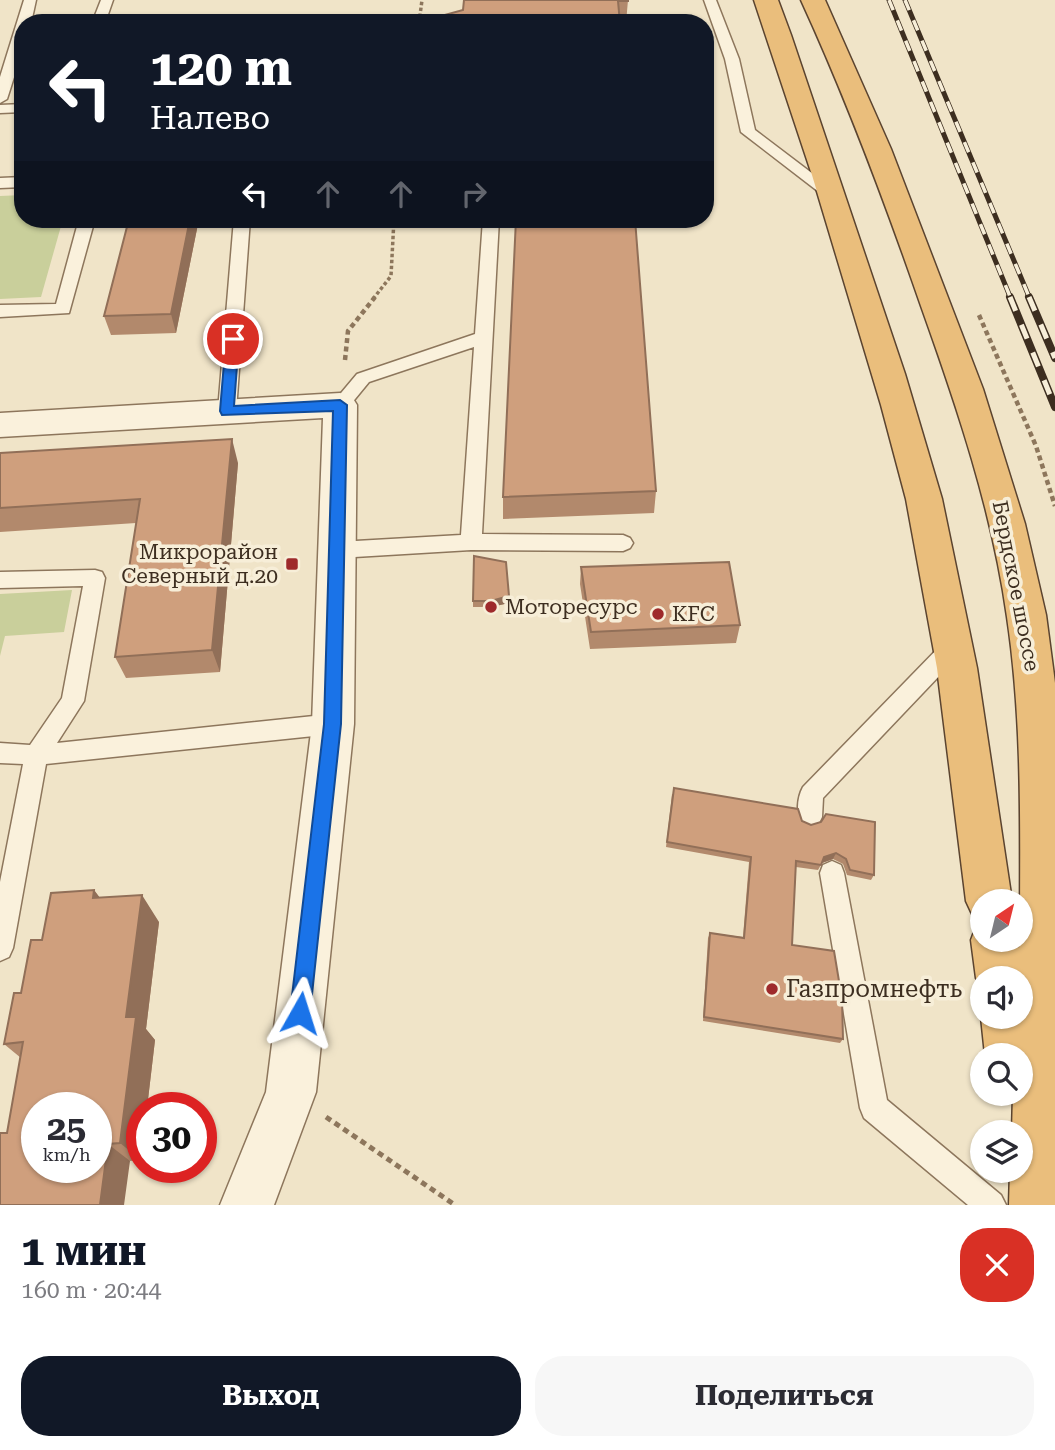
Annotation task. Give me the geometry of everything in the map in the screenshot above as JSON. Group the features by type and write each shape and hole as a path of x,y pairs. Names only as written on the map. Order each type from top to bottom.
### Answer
{"highway":[{"path":"766,0 784,47 899,409 928,516 953,647 987,889"},
{"name":"Бердское шоссе","path":"813,0 896,195 976,414 1009,529 1032,661 1043,821 1036,1205"},
{"path":"1018,1106 1031,1205"}],"street":[{"path":"0,425 340,405 333,724 291,1092 247,1205"}],"lane":[{"path":"710,0 732,58 748,132 832,196"},
{"path":"0,99 14,61"},
{"path":"0,310 63,309 85,228"},
{"path":"227,411 241,228"},
{"path":"471,542 491,228"},
{"path":"340,405 363,378 485,337"},
{"path":"338,550 471,542 623,543"},
{"path":"0,580 94,578 73,701 36,755 0,948"},
{"path":"810,817 811,794 953,647"},
{"path":"0,753 36,755 333,724"},
{"path":"832,873 874,1108 991,1205"}],"path":[{"path":"340,405 348,331 391,276 394,228"},
{"path":"291,1092 455,1205"}],"green space":[{"path":"14,195 14,228 60,228 41,297 0,299 0,196"},
{"path":"72,590 64,632 5,636 0,656 0,594"}],"building":[{"path":"464,0 628,0 618,1 619,14 448,14 463,10"},
{"path":"127,228 188,228 171,314 104,316"},
{"path":"516,228 636,228 656,491 503,497"},
{"path":"232,439 212,650 115,657 140,499 0,508 0,453"},
{"path":"474,556 506,562 509,596 491,601 473,601"},
{"name":"KFC","path":"729,562 740,625 591,632 581,567"},
{"path":"674,788 798,809 802,821 811,825 821,822 826,814 875,822 874,875 850,870 846,859 836,853 824,857 821,865 796,861 792,945 834,951 842,999 843,1039 704,1017 710,933 744,938 751,857 667,842"},
{"path":"94,890 93,898 142,895 126,1017 136,1017 120,1143 112,1144 112,1092 21,1092 21,1183 103,1183 100,1205 0,1205 0,1133 7,1133 23,1042 4,1044 14,993 21,993 31,940 42,940 51,893"}],"railway":[{"path":"889,0 1011,299"},
{"path":"905,0 1030,299"},
{"path":"1010,297 1055,407"},
{"path":"1029,297 1055,358"}],"place":[{"name":"Микрорайон Северный д.20","path":"292,564"},
{"name":"Моторесурс","path":"491,607"},
{"name":"KFC","path":"658,614"},
{"name":"Газпромнефть","path":"772,989"}],"route":[{"path":"233,339 227,411 340,405 333,724 300,1013"}]}
